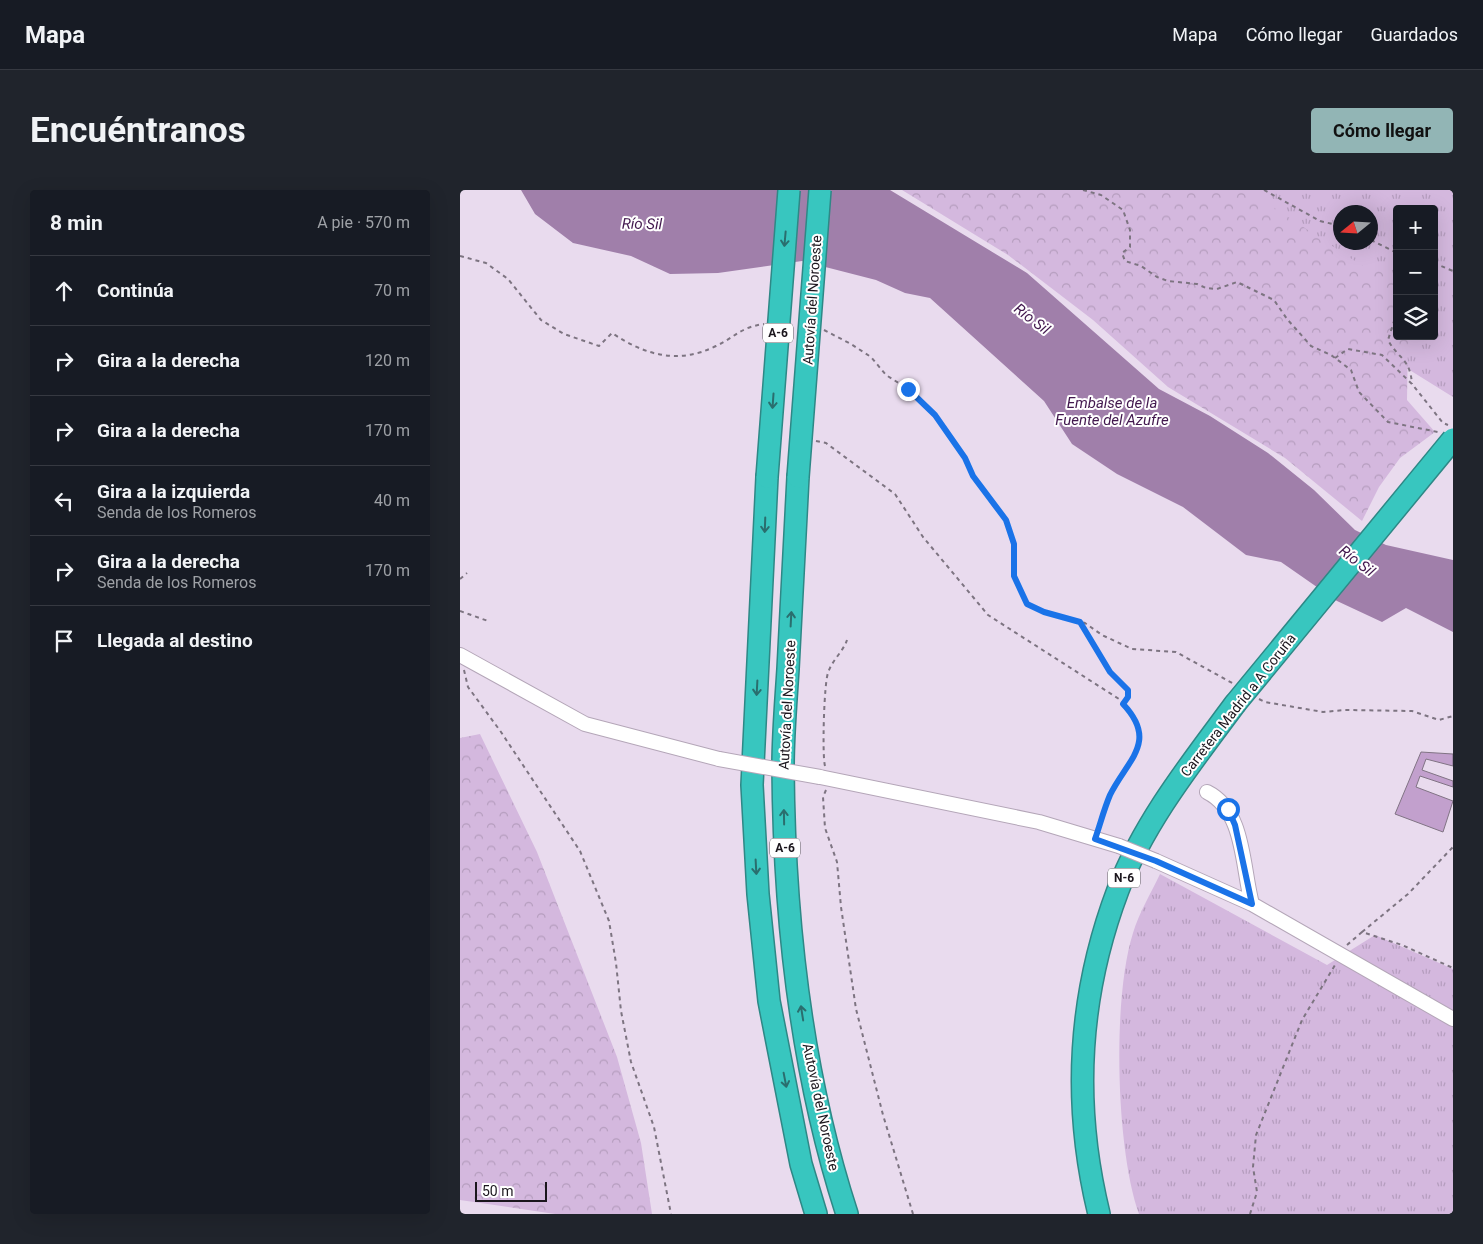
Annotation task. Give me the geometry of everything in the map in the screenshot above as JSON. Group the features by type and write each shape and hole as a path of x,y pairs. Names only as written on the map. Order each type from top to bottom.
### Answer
{"highway":[{"name":"A-6","path":"789,190 767,477 752,785 758,894 769,1001 801,1164 816,1214"},
{"name":"Autovía del Noroeste","path":"820,190 798,477 783,765 786,877 794,961 812,1070 835,1178 847,1214"},
{"name":"Carretera Madrid a A Coruña","path":"1099,1214 1088,1170 1082,1126 1081,1079 1087,1013 1100,944 1119,889 1143,839 1188,766 1236,695 1447,436"}],"street":[{"path":"461,656 585,724 719,759 988,810 1039,822 1119,846 1252,904 1453,1019"},
{"path":"1207,792 1219,798 1228,809 1235,825 1252,904"}],"path":[{"path":"1083,190 1101,195 1123,210 1128,224 1130,242 1130,247 1122,254 1124,261 1141,266 1157,277 1168,281 1197,284 1216,289 1237,282 1274,300 1287,319 1311,346 1335,358 1351,370 1360,392 1388,422 1447,436"},
{"path":"1264,190 1320,221 1333,224"},
{"path":"1378,244 1393,252"},
{"path":"460,256 486,263 508,278 541,320 564,334 599,346 612,332 632,346 660,356 689,355 716,347 749,326 768,323"},
{"path":"1438,265 1453,271"},
{"path":"1393,324 1388,340 1395,352 1404,358 1411,370 1412,384"},
{"path":"822,330 852,344 871,357 886,375 908,389 935,415 965,458 973,476 1006,520 1014,544 1014,576 1027,604 1044,612 1085,623 1102,636 1132,649 1176,652 1236,695"},
{"path":"1335,358 1348,349 1382,355 1412,384 1444,423 1453,428"},
{"path":"811,440 826,443 895,494 923,536 988,615 1123,704 1133,714 1141,739 1135,756 1110,795 1095,839"},
{"path":"460,579 467,573"},
{"path":"460,611 488,621"},
{"path":"1080,622 1110,672 1128,690 1128,697 1123,704"},
{"path":"847,640 827,674 823,741 825,828 837,862 841,907 856,1009 883,1115 913,1214"},
{"path":"461,656 468,687 512,748 580,851 609,921 621,1011 631,1062 654,1127 671,1214"},
{"path":"1258,698 1265,702 1323,712 1345,710 1412,711 1439,720 1453,716"},
{"path":"1250,1214 1257,1192 1254,1166 1256,1135 1302,1020 1334,969 1338,953 1408,894 1453,847"},
{"path":"1362,932 1402,945 1453,968"}],"green space":[{"path":"902,190 1262,190 1258,197 1333,247 1333,250 1338,250 1361,265 1393,276 1393,340 1408,340 1407,400 1435,432 1400,458 1379,487 1362,521 1285,458 1168,387 1093,320 1008,255"},
{"path":"1166,190 1453,190 1453,397 1363,341"},
{"path":"480,734 537,852 617,1057 641,1143 652,1214 555,1214 460,1200 460,738"},
{"path":"1160,874 1327,965 1375,935 1453,969 1453,1214 1139,1214 1131,1186 1121,1114 1120,1034 1122,996 1126,961 1133,933"}],"water":[{"name":"Embalse de la Fuente del Azufre","path":"521,190 890,190 1027,273 1159,389 1210,416 1268,453 1314,490 1355,530 1386,545 1453,560 1453,632 1406,608 1382,622 1337,601 1281,562 1246,555 1183,507 1117,474 1072,444 1044,401 930,298 905,293 876,280 802,261 718,273 670,274 631,256 573,243 535,214"}],"building":[{"path":"1421,752 1453,754 1453,766 1426,759 1422,770 1453,781 1453,787 1420,776 1416,787 1453,801 1443,832 1395,814"}],"route":[{"path":"908,389 935,415 951,441 965,458 973,476 1006,520 1014,544 1014,576 1020,594 1027,604 1044,612 1080,622 1080,625 1113,677 1124,684 1128,690 1128,697 1123,704 1133,714 1141,739 1135,756 1110,795 1095,839 1119,846 1156,861 1252,904 1235,825 1228,809"}],"water label":[{"name":"Río Sil","path":"642,224"},
{"name":"Río Sil","path":"1032,319"},
{"name":"Río Sil","path":"1357,561"}]}
